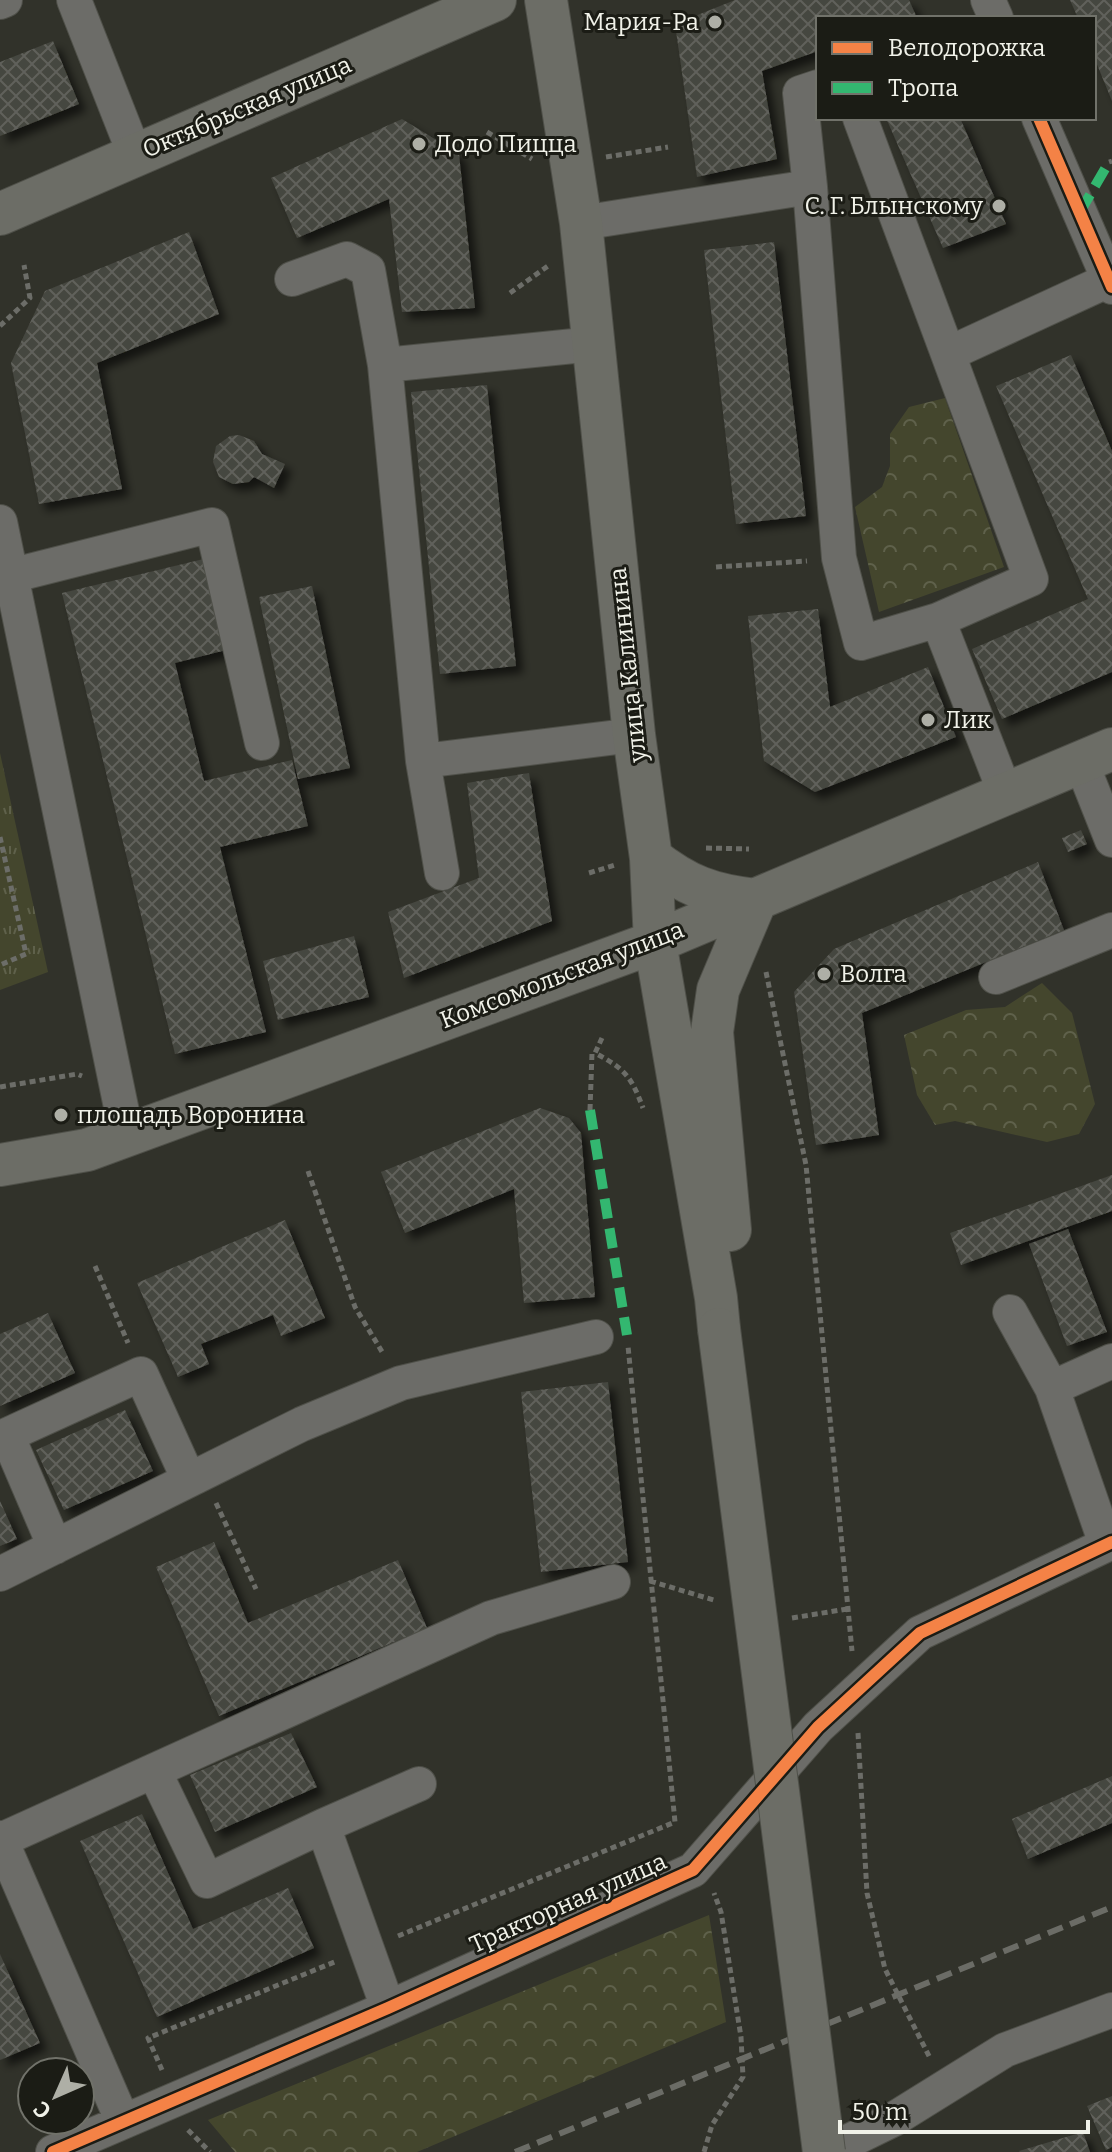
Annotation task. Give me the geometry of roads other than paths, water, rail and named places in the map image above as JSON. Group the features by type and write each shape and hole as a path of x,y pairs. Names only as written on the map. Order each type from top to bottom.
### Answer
{"main road":[{"name":"Октябрьская улица","path":"0,214 495,0"},
{"name":"улица Калинина","path":"546,0 581,223 634,735 639,860 717,1313 826,2152"},
{"name":"Комсомольская улица","path":"0,1165 87,1150 655,942 1096,756"},
{"path":"639,860 698,888 719,895 756,900 718,990 712,1032 731,1241 717,1313"}],"street":[{"path":"74,0 135,155"},
{"path":"816,88 800,93 839,558 861,643 938,620 1031,579 861,120"},
{"path":"948,354 1110,284 1040,120"},
{"path":"581,223 810,187"},
{"path":"292,279 347,259 368,270 385,365 423,761 442,873"},
{"path":"385,365 594,344"},
{"path":"0,522 127,1136"},
{"path":"10,576 212,525 262,743"},
{"path":"938,620 1006,795"},
{"path":"423,761 634,735"},
{"path":"1096,756 1112,840"},
{"path":"996,977 1112,930"},
{"path":"1010,1312 1052,1388 1109,1543"},
{"path":"0,1574 302,1424 401,1383 612,1336"},
{"path":"1052,1388 1112,1361"},
{"path":"55,1547 7,1435 141,1374 196,1476"},
{"name":"Тракторная улица","path":"53,2152 388,2008 693,1870 818,1727 920,1633 1109,1543"},
{"path":"123,2122 0,1839 491,1618 613,1582"},
{"path":"154,1771 207,1881 419,1784"},
{"path":"323,1826 388,2008"},
{"path":"826,2152 894,2119 1005,2050 1112,2010"}],"railway":[{"path":"515,2152 1112,1907"}],"place":[{"name":"Мария-Ра","path":"715,22"},
{"name":"Додо Пицца","path":"419,144"},
{"name":"С. Г. Блынскому","path":"999,206"},
{"name":"Лик","path":"928,720"},
{"name":"Волга","path":"824,974"},
{"name":"площадь Воронина","path":"61,1115"}]}
